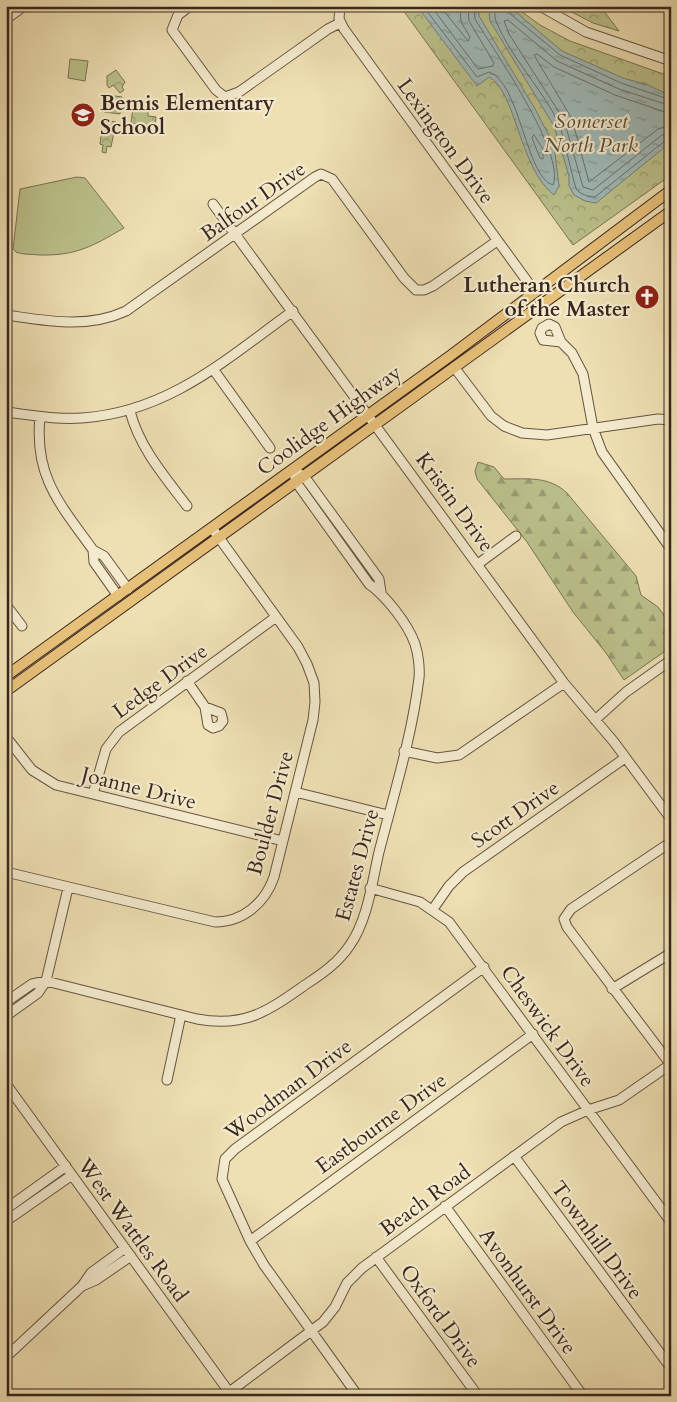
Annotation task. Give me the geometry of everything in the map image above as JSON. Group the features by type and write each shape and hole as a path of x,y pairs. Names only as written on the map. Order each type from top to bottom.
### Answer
{"main road":[{"name":"Coolidge Highway","path":"6,676 450,356 671,190"},
{"name":"Coolidge Highway","path":"6,691 671,211"},
{"path":"577,260 575,269 581,276"},
{"path":"548,282 554,289 552,297"},
{"path":"450,356 449,362 454,367"}],"street":[{"path":"6,19 24,6"},
{"path":"190,6 178,15 172,30 216,90 224,97 239,92 328,29 340,23 340,6"},
{"path":"540,6 586,32 671,61"},
{"name":"Lexington Drive","path":"340,23 535,292"},
{"name":"Balfour Drive","path":"6,315 74,323 113,317 137,305 315,176 321,174 332,179 404,278 416,290 424,290 433,286 497,241"},
{"name":"Kristin Drive","path":"214,204 564,683 625,758 671,819"},
{"path":"6,412 82,418 130,411 170,396 213,369 293,311"},
{"path":"561,342 572,353 583,374 593,428 606,460 671,549"},
{"path":"454,367 491,416 514,430 538,435 658,419 671,420"},
{"path":"213,369 270,448"},
{"path":"130,411 148,452 187,506"},
{"path":"40,416 38,446 48,484 93,550 104,556 128,589"},
{"name":"Estates Drive","path":"46,981 182,1015 216,1022 232,1022 260,1015 323,973 344,953 361,924 413,717 419,675 415,644 381,592 369,584 293,469"},
{"name":"Boulder Drive","path":"6,872 204,921 226,921 249,912 263,898 272,881 313,720 315,689 304,657 212,528"},
{"path":"478,564 516,536"},
{"path":"93,550 94,562 118,596"},
{"path":"6,604 22,626"},
{"name":"Ledge Drive","path":"93,794 103,755 114,737 187,681 276,617"},
{"path":"595,720 626,692 671,660"},
{"path":"187,681 205,706"},
{"path":"404,751 436,758 459,755 564,683"},
{"name":"Joanne Drive","path":"6,737 26,765 43,779 63,787 282,841"},
{"name":"Scott Drive","path":"433,909 444,893 463,872 625,758"},
{"path":"294,792 388,815"},
{"path":"671,842 572,909 564,917 567,927 671,1065"},
{"path":"6,1016 38,993 46,981 68,888"},
{"name":"Cheswick Drive","path":"370,888 414,899 433,909 455,928 671,1222"},
{"path":"612,989 671,953"},
{"name":"Woodman Drive","path":"358,1396 264,1265 250,1241 222,1179 222,1168 229,1155 484,967"},
{"path":"6,1002 32,984 46,981"},
{"path":"167,1080 182,1015"},
{"name":"Eastbourne Drive","path":"250,1241 533,1034"},
{"name":"Beach Road","path":"228,1394 311,1331 331,1313 351,1278 445,1206 562,1122 588,1110 619,1100 671,1065"},
{"name":"West Wattles Road","path":"6,1084 228,1394"},
{"name":"Townhill Drive","path":"514,1156 671,1368"},
{"path":"6,1209 66,1166"},
{"path":"6,1221 72,1175"},
{"name":"Avonhurst Drive","path":"445,1206 583,1396"},
{"path":"6,1357 82,1286 91,1273 128,1252"},
{"name":"Oxford Drive","path":"376,1258 478,1396"}],"green space":[{"name":"Somerset North Park","path":"402,6 514,6 540,25 570,41 669,76 671,175 573,245 403,10"},
{"path":"560,6 600,6 619,31 593,23"},
{"path":"70,59 88,61 85,81 68,78"},
{"path":"116,70 125,82 122,87 124,90 120,93 113,85 109,88 107,85 107,76"},
{"path":"107,95 122,97 120,114 104,112"},
{"path":"133,108 148,110 148,116 156,117 155,125 131,123"},
{"path":"103,120 116,122 111,147 107,146 106,153 102,152 103,145 100,144"},
{"path":"77,177 85,178 124,228 93,245 74,252 39,255 16,252 13,249 20,189"},
{"path":"478,462 494,467 504,479 545,481 567,493 636,576 641,595 658,607 671,625 671,647 624,680 606,653 573,612 527,542 477,479 475,471"}],"water":[{"path":"417,6 479,6 479,16 534,107 554,145 559,186 554,195 542,183 533,167 506,98 498,85 489,77 477,86"},
{"path":"495,6 511,8 562,51 623,78 648,85 671,96 671,142 596,203 585,201 574,195 569,186 569,176 554,126 490,21 489,9"}],"place":[{"name":"Bemis Elementary School","path":"83,115"},
{"name":"Lutheran Church of the Master","path":"647,297"}]}
